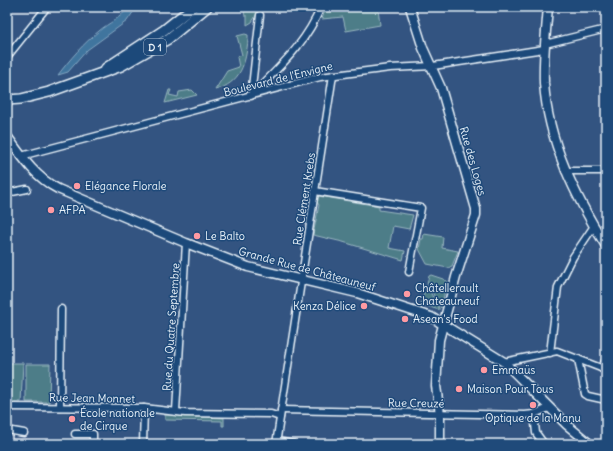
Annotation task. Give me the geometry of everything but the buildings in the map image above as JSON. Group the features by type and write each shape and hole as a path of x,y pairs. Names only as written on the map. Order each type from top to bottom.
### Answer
{"main road":[{"name":"D 1","path":"96,74 164,30 193,7"},
{"name":"D 1","path":"7,100 21,99 49,92 121,66 145,54 188,23 207,7"},
{"name":"Rue des Loges","path":"410,7 423,48 433,66 441,88 476,209 476,215 439,340 437,375 440,414 440,444"},
{"path":"548,7 544,83 547,108 555,142 566,170 594,226 606,246"},
{"name":"Grande Rue de Châteauneuf","path":"7,136 36,174 48,184 186,244 248,267 376,299 431,317 443,323 504,362 549,408 580,437 590,444"}],"street":[{"path":"7,57 47,7"},
{"path":"250,96 294,52 307,35 320,7"},
{"path":"250,96 260,15"},
{"name":"Boulevard de l'Envigne","path":"21,156 332,75 390,68 433,66 545,47 606,30"},
{"name":"Rue Clément Krebs","path":"277,442 332,75"},
{"path":"566,170 606,171"},
{"path":"7,193 27,189"},
{"path":"315,191 421,208 409,272"},
{"path":"550,353 558,287 573,256 594,226"},
{"name":"Rue du Quatre Septembre","path":"176,411 186,244"},
{"path":"60,407 61,309"},
{"path":"504,362 557,351 604,369 606,358"},
{"path":"578,359 585,394 606,400"},
{"name":"Rue Jean Monnet","path":"7,406 144,408 176,411"},
{"path":"143,444 144,408"},
{"name":"Rue Creuzé","path":"176,411 185,413 271,414 534,414 549,408"},
{"path":"534,414 536,433 544,444"},
{"path":"7,430 24,433"},
{"path":"74,434 93,434 93,444"},
{"path":"277,442 294,444"}],"green space":[{"path":"243,7 261,7 252,22 247,25 247,16 245,16"},
{"path":"326,7 379,7 380,25 346,31 343,17 322,19"},
{"path":"245,34 248,35 244,64 231,82 224,87 215,90 227,71 239,67 237,57 242,55 237,36"},
{"path":"169,90 171,90 169,95 178,97 179,92 192,90 197,95 165,103"},
{"path":"318,196 379,206 379,210 413,215 409,229 393,226 389,248 405,251 403,260 343,242 313,235 319,205 317,202"},
{"path":"424,234 443,237 442,248 458,251 452,266 448,268 427,264 419,249 421,239 423,239"},
{"path":"431,275 447,282 441,308 427,283 429,276"},
{"path":"426,285 439,308 439,310 421,304"},
{"path":"7,363 23,363 21,402 7,402"},
{"path":"26,364 50,364 49,402 26,402"},
{"path":"165,415 224,418 224,426 222,426 222,421 165,420"}],"water":[{"path":"128,7 136,8 127,21 87,50 68,72 58,75 72,57 88,41 115,20"}],"place":[{"name":"Elégance Florale","path":"77,186"},
{"name":"AFPA","path":"51,210"},
{"name":"Le Balto","path":"197,236"},
{"name":"Châtellerault Chateauneuf","path":"407,294"},
{"name":"Kenza Délice","path":"364,306"},
{"name":"Asean's Food","path":"405,319"},
{"name":"Emmaüs","path":"484,370"},
{"name":"Maison Pour Tous","path":"459,389"},
{"name":"Optique de la Manu","path":"533,405"},
{"name":"École nationale de Cirque","path":"72,419"}]}
